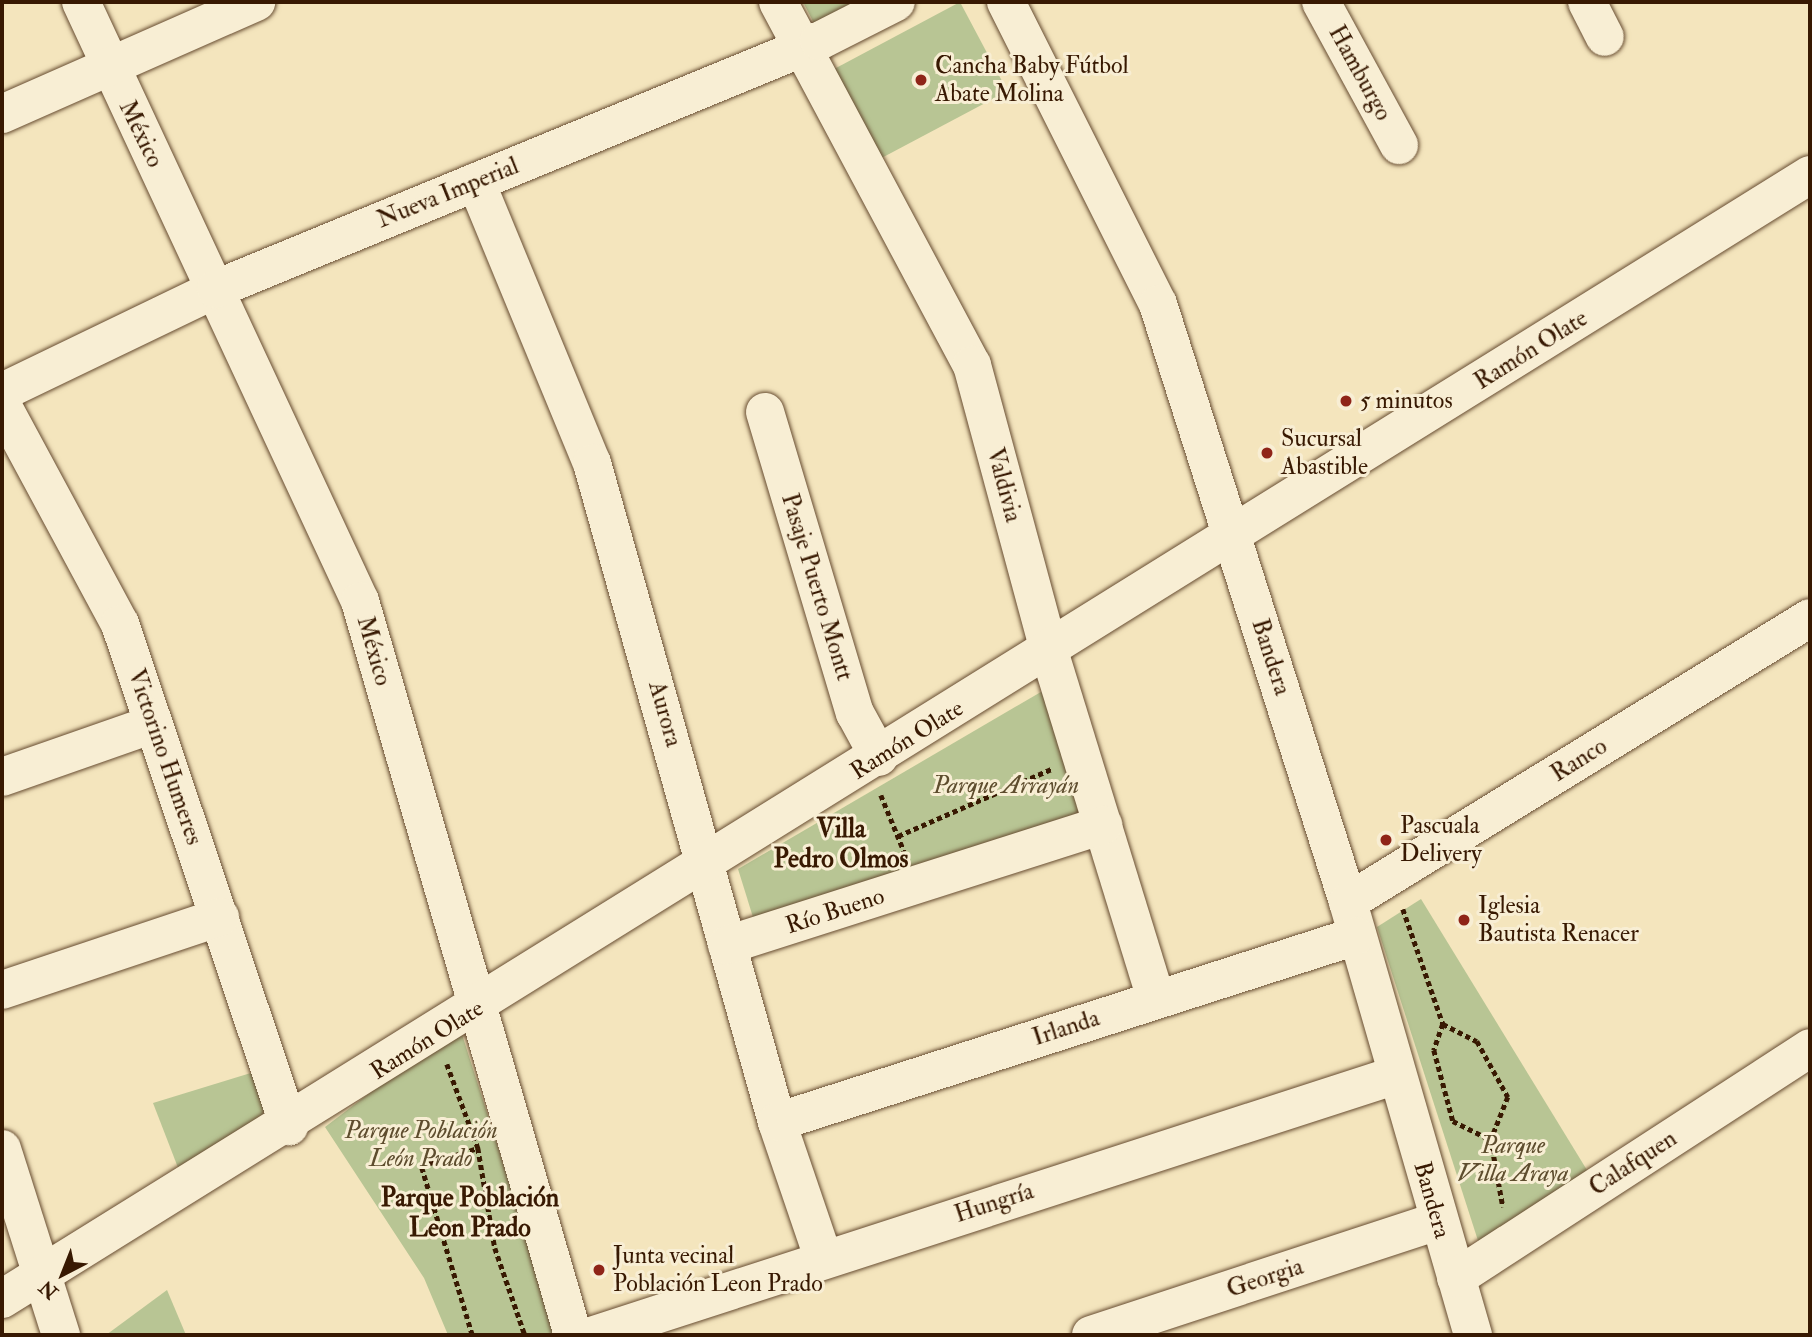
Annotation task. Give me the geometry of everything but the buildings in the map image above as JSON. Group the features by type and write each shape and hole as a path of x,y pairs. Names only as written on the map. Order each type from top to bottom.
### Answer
{"street":[{"name":"México","path":"81,2 108,65 216,289 360,601 476,1009 573,1335"},
{"path":"2,114 256,2"},
{"name":"Valdivia","path":"778,2 972,365 1049,651 1156,999"},
{"name":"Nueva Imperial","path":"2,392 216,289 802,47 896,2"},
{"name":"Bandera","path":"1006,2 1158,304 1352,919 1473,1335"},
{"name":"Hamburgo","path":"1321,2 1399,145"},
{"path":"1587,2 1605,37"},
{"name":"Ramón Olate","path":"2,1299 289,1126 1810,175"},
{"name":"Aurora","path":"476,182 592,463 709,864 727,945 777,1122 823,1257"},
{"name":"Victorino Humeres","path":"2,405 120,624 289,1126"},
{"name":"Pasaje Puerto Montt","path":"765,412 855,713 873,761"},
{"name":"Ranco","path":"1352,919 1391,875 1810,618"},
{"path":"2,777 153,724"},
{"name":"Río Bueno","path":"727,945 1102,825"},
{"path":"2,990 220,917"},
{"name":"Irlanda","path":"777,1122 1156,999 1352,919"},
{"name":"Calafquen","path":"1456,1278 1810,1048"},
{"name":"Hungría","path":"594,1335 823,1257 1396,1075"},
{"path":"2,1149 38,1275 61,1335"},
{"name":"Georgia","path":"1091,1335 1438,1220"}],"path":[{"path":"898,836 1080,757"},
{"path":"873,761 898,836 918,884"},
{"path":"1391,875 1443,1024 1434,1049 1452,1121 1491,1140"},
{"path":"1443,1024 1477,1041 1508,1097 1491,1140 1507,1244"},
{"path":"436,1034 478,1148 495,1248 525,1335"},
{"path":"472,1335 421,1166 478,1148"}],"green space":[{"path":"803,2 879,2 817,29"},
{"name":"Cancha Baby Fútbol Abate Molina","path":"960,2 1007,91 882,158 835,69"},
{"name":"Parque Arrayán","path":"1046,689 1093,825 757,930 738,869"},
{"name":"Parque Villa Araya","path":"1421,899 1590,1175 1482,1253 1377,927"},
{"name":"Parque Población León Prado","path":"459,1025 558,1335 448,1335 424,1278 325,1127"},
{"path":"254,1072 271,1123 182,1178 153,1103"},
{"path":"167,1290 186,1335 106,1335"}],"place":[{"name":"Cancha Baby Fútbol Abate Molina","path":"921,80"},
{"name":"5 minutos","path":"1346,401"},
{"name":"Sucursal Abastible","path":"1267,453"},
{"name":"Pascuala Delivery","path":"1386,840"},
{"name":"Iglesia Bautista Renacer","path":"1464,920"},
{"name":"Junta vecinal Población Leon Prado","path":"599,1270"}],"district":[{"name":"Villa Pedro Olmos","path":"841,845"},
{"name":"Parque Población Leon Prado","path":"470,1214"}]}
